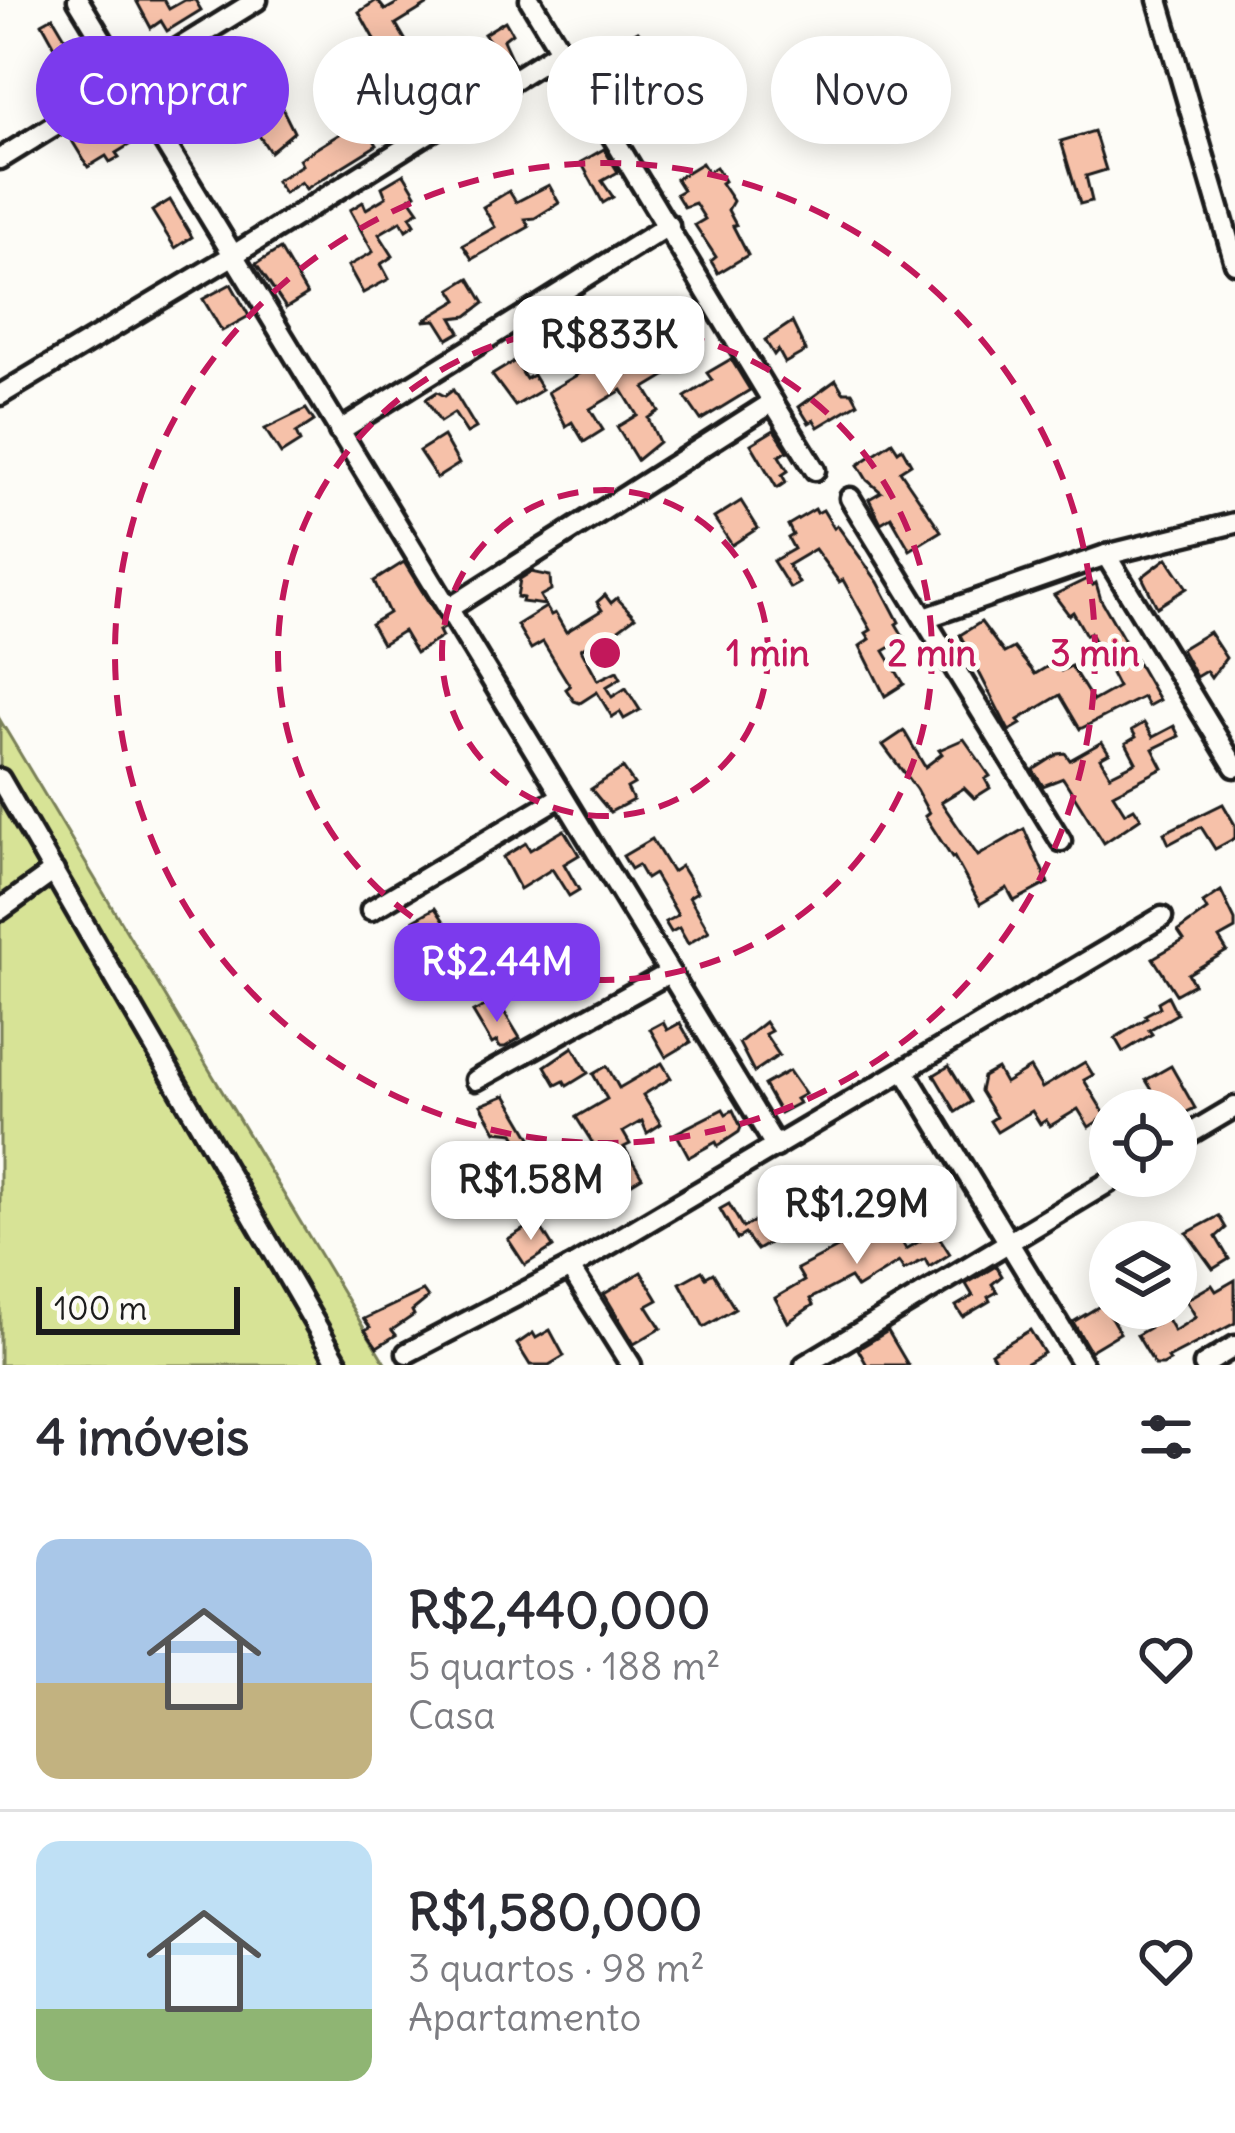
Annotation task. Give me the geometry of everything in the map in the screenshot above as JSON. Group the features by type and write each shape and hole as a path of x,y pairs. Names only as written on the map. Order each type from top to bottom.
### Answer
{"street":[{"path":"78,0 99,36"},
{"path":"199,36 257,0"},
{"path":"530,0 552,36"},
{"path":"1158,0 1235,262"},
{"path":"0,395 547,58"},
{"path":"0,160 36,138"},
{"path":"164,144 776,1147"},
{"path":"619,144 815,470"},
{"path":"339,431 669,225"},
{"path":"448,609 773,402"},
{"path":"850,498 1061,841"},
{"path":"925,618 1106,555 1235,523"},
{"path":"1106,555 1235,767"},
{"path":"0,779 339,1365"},
{"path":"371,910 562,796"},
{"path":"0,910 54,871"},
{"path":"407,1353 570,1268 1162,917"},
{"path":"476,1080 669,973"},
{"path":"904,1070 1083,1365"},
{"path":"1197,1130 1235,1107"},
{"path":"805,1365 837,1357 1089,1195"},
{"path":"570,1268 631,1365"},
{"path":"1204,1365 1235,1346"}],"green space":[{"path":"0,720 386,1365 0,1365"}],"building":[{"path":"136,0 164,0 169,9 195,0 201,10 167,31 161,21 151,28"},
{"path":"377,0 385,10 403,0 435,0 396,24 403,36 372,36 359,12"},
{"path":"53,17 64,36 49,36 42,23"},
{"path":"505,21 512,33 508,36 484,34"},
{"path":"1094,131 1106,170 1086,176 1092,201 1080,204 1061,141"},
{"path":"74,144 131,144 110,162 106,156 88,167"},
{"path":"323,144 377,145 306,189 301,182 284,193 276,181 302,165 299,159"},
{"path":"604,149 618,172 602,181 613,197 603,203 581,162"},
{"path":"702,163 708,172 716,167 724,181 733,201 728,210 733,226 748,255 718,273 711,261 716,257 695,225 705,219 695,203 684,207 676,194 683,190 676,179"},
{"path":"404,174 416,194 410,198 419,211 410,216 415,224 406,230 401,221 379,234 393,256 381,264 389,279 363,293 348,266 373,252 350,210 363,202 366,209 386,197 382,187"},
{"path":"549,185 559,203 525,219 529,227 472,259 463,245 495,227 483,207 509,191 516,202"},
{"path":"170,200 192,237 175,248 152,211"},
{"path":"280,249 307,295 286,308 256,264"},
{"path":"469,278 484,303 467,316 452,318 460,332 448,339 436,320 423,321 458,300 451,289"},
{"path":"231,284 249,316 222,331 203,299"},
{"path":"792,322 806,351 785,363 765,340"},
{"path":"599,342 616,379 654,358 665,376 645,388 659,411 648,418 659,442 637,460 617,427 637,415 622,390 590,409 603,430 584,442 572,422 566,426 548,392 582,372 573,357"},
{"path":"731,359 750,390 701,420 685,397 712,380 707,373"},
{"path":"515,361 526,379 533,375 542,390 515,406 492,375"},
{"path":"836,380 858,403 818,427 814,420 809,423 799,407"},
{"path":"453,390 476,428 467,433 454,413 440,422 426,399"},
{"path":"306,409 314,421 296,433 300,442 281,454 265,429"},
{"path":"774,430 788,451 779,456 788,471 782,475 786,482 777,488 751,444"},
{"path":"443,436 459,464 437,478 419,451"},
{"path":"892,442 898,451 902,448 911,464 900,471 941,531 910,550 891,517 881,523 869,499 881,492 858,465"},
{"path":"741,501 758,528 732,545 714,518"},
{"path":"815,509 817,513 823,510 834,528 837,525 878,582 899,622 905,639 884,651 904,684 885,696 860,646 870,639 866,633 871,630 843,580 839,582 815,549 788,565 799,583 790,588 773,561 794,549 788,525"},
{"path":"1167,558 1187,588 1157,607 1142,577"},
{"path":"404,562 445,628 439,631 442,637 416,653 403,631 382,644 371,624 389,613 374,581"},
{"path":"531,572 550,576 551,590 540,596 545,605 517,597 520,579"},
{"path":"1089,578 1159,700 1148,706 1143,697 1080,729 1060,695 1018,720 1021,724 1009,731 960,635 981,622 1004,653 1014,648 1035,674 1055,662 1061,671 1071,666 1093,701 1118,687 1090,633 1086,635 1073,612 1069,615 1054,595"},
{"path":"605,595 611,603 617,598 635,617 616,631 620,636 609,644 600,636 581,649 598,680 617,671 621,678 606,687 612,697 626,688 640,710 624,719 620,712 612,717 597,692 580,703 574,701 543,642 531,649 517,625 546,607 566,632 602,610 597,602"},
{"path":"1209,632 1226,658 1211,678 1206,671 1196,677 1181,649"},
{"path":"1144,723 1153,737 1174,726 1179,736 1153,749 1163,768 1113,794 1125,813 1134,808 1141,818 1104,843 1063,778 1043,786 1033,770 1058,754 1065,753 1070,760 1102,742 1109,753 1100,758 1110,775 1136,762 1126,743 1136,737 1132,730"},
{"path":"904,731 925,767 942,754 939,750 964,739 990,776 985,779 990,788 974,798 964,788 941,802 978,856 1024,829 1048,883 1014,901 1007,888 980,904 925,816 929,813 916,789 883,745"},
{"path":"623,768 634,784 627,788 633,800 610,812 591,789"},
{"path":"1223,804 1235,825 1235,838 1215,849 1201,827 1169,844 1164,833"},
{"path":"564,830 579,855 564,864 579,890 569,896 552,869 520,889 503,857 526,843 530,850"},
{"path":"652,839 672,872 681,866 697,892 689,897 709,931 688,944 679,928 671,932 665,922 678,915 654,874 646,879 638,865 631,869 623,856"},
{"path":"1221,891 1235,920 1235,929 1219,938 1227,951 1188,974 1194,984 1176,994 1153,958 1184,940 1178,931 1207,910 1203,903"},
{"path":"435,908 454,936 432,951 414,920"},
{"path":"1168,996 1177,1014 1123,1052 1115,1038 1147,1018"},
{"path":"497,1000 520,1038 505,1047 497,1041 492,1044 473,1012"},
{"path":"663,1022 667,1030 680,1023 691,1042 666,1057 650,1029"},
{"path":"765,1022 771,1031 765,1034 779,1055 754,1072 739,1043"},
{"path":"573,1047 588,1073 567,1086 564,1081 556,1085 545,1066"},
{"path":"1085,1062 1093,1075 1084,1080 1090,1089 1089,1127 1078,1109 1050,1126 1046,1120 1040,1124 1032,1111 997,1132 990,1121 996,1117 980,1091 983,1077 997,1069 1005,1083 1030,1068 1042,1088"},
{"path":"662,1063 671,1078 643,1095 661,1124 647,1133 642,1121 623,1132 630,1144 624,1147 642,1177 622,1189 576,1117 607,1099 593,1074 607,1066 619,1088"},
{"path":"949,1066 971,1102 956,1112 934,1075"},
{"path":"1171,1066 1184,1089 1151,1089 1146,1080"},
{"path":"789,1071 805,1094 780,1113 764,1085"},
{"path":"506,1095 533,1141 522,1147 514,1133 496,1131 481,1105"},
{"path":"723,1109 726,1114 733,1110 739,1132 689,1157 676,1133"},
{"path":"729,1204 743,1228 758,1219 771,1242 757,1250 745,1234 737,1239 720,1209"},
{"path":"1219,1216 1226,1228 1216,1237 1229,1259 1213,1269 1197,1247 1197,1228"},
{"path":"537,1221 553,1247 525,1265 508,1239"},
{"path":"893,1226 906,1249 936,1232 950,1254 929,1267 925,1259 904,1270 899,1262 857,1288 850,1278 810,1299 813,1305 788,1322 775,1298 804,1281 797,1269 861,1236 865,1243"},
{"path":"996,1266 1002,1276 992,1284 997,1292 963,1317 956,1306 973,1296 966,1284"},
{"path":"702,1271 706,1277 713,1273 735,1309 704,1327 680,1283"},
{"path":"641,1272 658,1300 647,1306 661,1328 634,1344 604,1294"},
{"path":"1235,1280 1235,1323 1163,1365 1155,1365 1137,1335 1147,1329 1197,1329 1197,1294 1212,1285 1216,1291"},
{"path":"423,1291 428,1298 392,1330 396,1335 377,1347 365,1330 370,1327 364,1319"},
{"path":"1089,1312 1089,1329 1118,1329 1120,1333 1090,1351 1073,1322"},
{"path":"550,1330 564,1356 549,1365 530,1365 517,1344 533,1333 536,1338"},
{"path":"1030,1330 1044,1353 1023,1365 998,1365 991,1353"},
{"path":"888,1331 908,1365 867,1365 858,1349"}]}
